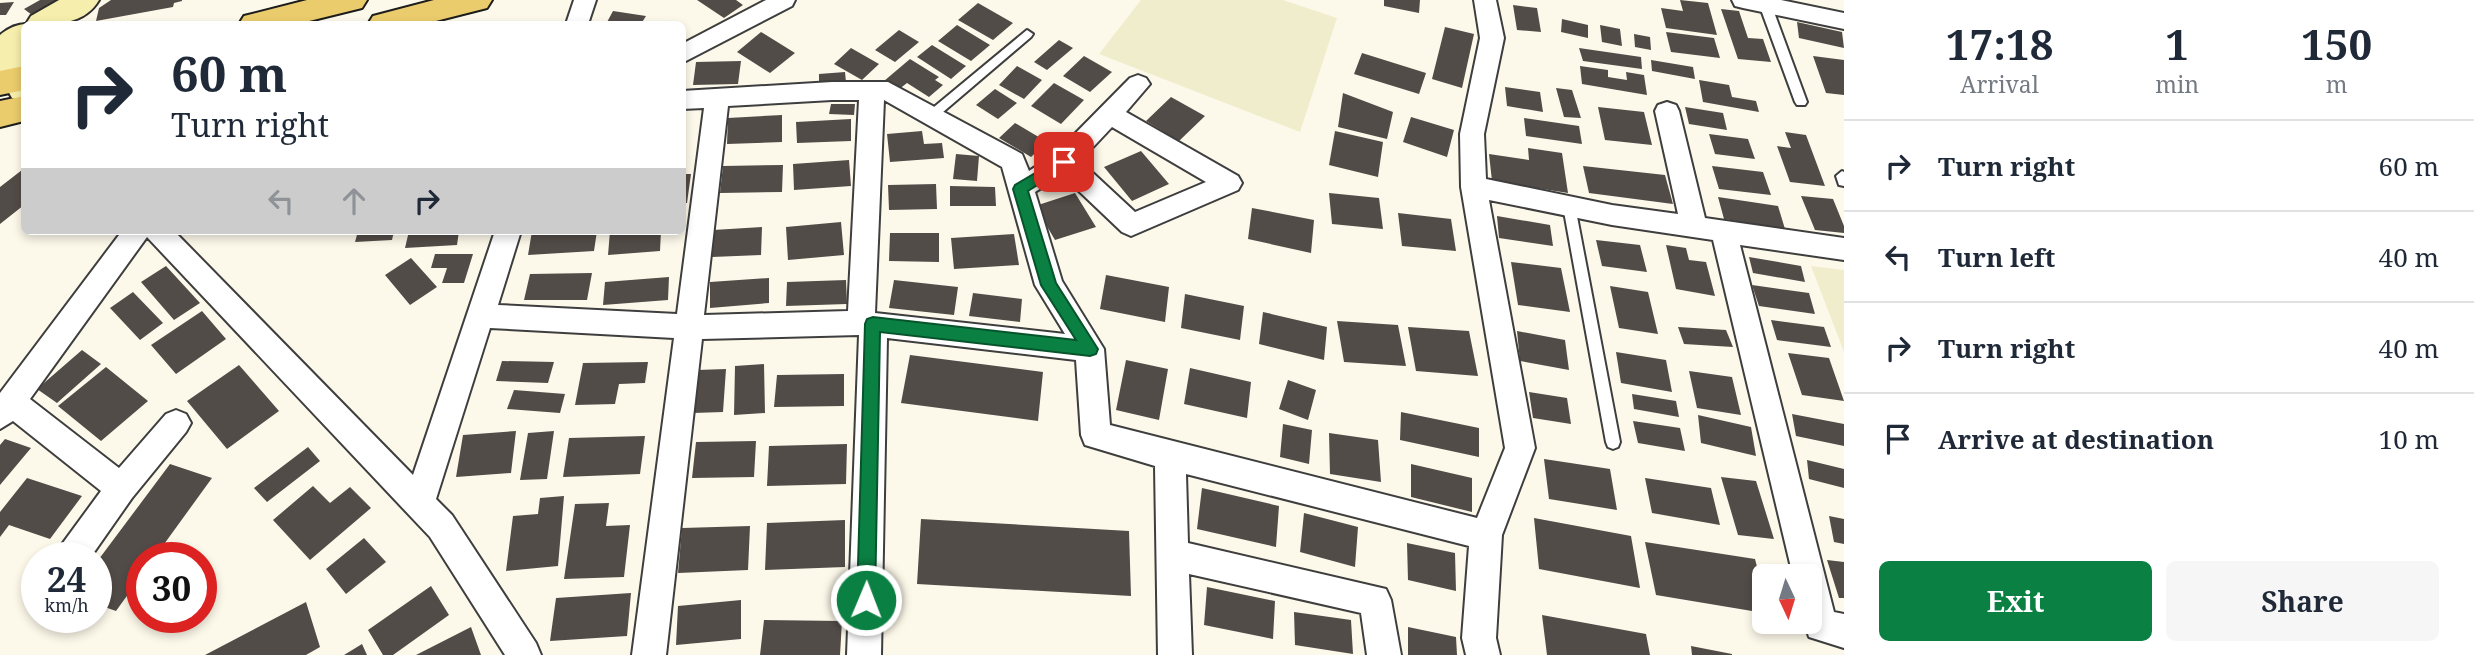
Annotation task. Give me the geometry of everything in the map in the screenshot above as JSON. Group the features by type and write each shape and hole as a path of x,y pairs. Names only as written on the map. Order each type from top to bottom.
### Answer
{"main road":[{"path":"267,21 351,0"},
{"path":"396,21 477,0"},
{"path":"0,114 18,88"}],"street":[{"path":"47,21 83,0"},
{"path":"578,21 585,0"},
{"path":"686,53 784,0"},
{"path":"1483,655 1479,638 1486,535 1520,448 1475,187 1472,134 1492,38 1485,0"},
{"path":"1754,2 1844,21"},
{"path":"12,38 12,65 18,88"},
{"path":"1020,189 1064,162 1139,84"},
{"path":"864,655 872,91"},
{"path":"686,100 888,91 1013,161 1049,285 1090,349 1096,435 1486,535"},
{"path":"649,655 717,98"},
{"path":"1667,111 1694,228"},
{"path":"1064,162 1131,225 1229,183 1110,114"},
{"path":"1475,187 1694,228 1844,249"},
{"path":"1724,232 1806,564"},
{"path":"121,488 5,409 134,235"},
{"path":"161,235 441,526 524,655"},
{"path":"419,503 507,235"},
{"path":"480,316 687,327 867,324 1090,349"},
{"path":"82,542 121,488 176,423"},
{"path":"1170,456 1175,655"},
{"path":"1172,555 1375,600 1384,655"},
{"path":"1822,625 1844,631"}],"lane":[{"path":"1754,2 1801,102"},
{"path":"932,115 1027,34"},
{"path":"1569,206 1613,443"}],"shaded area":[{"path":"1141,0 1283,0 1337,18 1300,132 1099,54"},
{"path":"1811,266 1844,270 1844,352"}],"building":[{"path":"40,0 67,0 36,18 24,9"},
{"path":"111,0 182,1 174,3 173,7 96,21 99,8"},
{"path":"697,0 736,0 743,5 724,18"},
{"path":"1384,0 1420,0 1419,13 1384,6"},
{"path":"1680,0 1708,3 1717,35 1666,28 1661,8 1683,11"},
{"path":"14,2 6,15 0,15 0,3"},
{"path":"978,3 1013,23 993,40 958,20"},
{"path":"1513,5 1537,8 1541,32 1517,30"},
{"path":"1721,9 1739,11 1748,38 1763,39 1771,62 1738,59"},
{"path":"613,11 646,16 643,21 608,21"},
{"path":"1562,19 1588,25 1588,38 1561,32"},
{"path":"1797,22 1842,32 1844,48 1799,38"},
{"path":"957,25 990,45 971,61 938,41"},
{"path":"1600,25 1620,29 1622,46 1602,42"},
{"path":"1445,27 1474,34 1462,88 1432,79"},
{"path":"899,30 919,42 895,62 875,50"},
{"path":"761,32 795,53 770,73 737,52"},
{"path":"1666,32 1714,38 1720,58 1671,52"},
{"path":"1634,34 1650,37 1651,50 1635,47"},
{"path":"1059,40 1073,48 1047,70 1034,62"},
{"path":"932,45 966,66 951,79 917,57"},
{"path":"851,48 879,64 862,80 834,64"},
{"path":"1579,48 1641,57 1642,69 1583,61"},
{"path":"1362,53 1426,73 1419,94 1354,74"},
{"path":"1084,56 1112,72 1090,92 1063,76"},
{"path":"1813,56 1844,60 1844,95 1826,93"},
{"path":"910,59 939,77 935,80 943,85 929,97 907,83 898,90 884,81"},
{"path":"1651,60 1693,67 1695,79 1652,71"},
{"path":"741,61 738,84 693,85 696,62"},
{"path":"1017,66 1042,80 1024,99 999,85"},
{"path":"1580,66 1608,70 1608,77 1627,80 1626,72 1644,75 1647,95 1582,84"},
{"path":"845,72 846,82 819,84 819,74"},
{"path":"1699,80 1729,85 1732,97 1756,101 1759,112 1703,102"},
{"path":"1054,83 1084,100 1061,124 1031,106"},
{"path":"1505,87 1540,92 1543,112 1507,106"},
{"path":"1556,88 1572,90 1581,118 1564,117"},
{"path":"995,89 1017,103 998,119 976,105"},
{"path":"1343,93 1393,112 1387,139 1338,127"},
{"path":"1171,97 1205,116 1179,141 1146,121"},
{"path":"831,104 855,104 854,115 829,114"},
{"path":"1598,107 1644,112 1652,145 1605,140"},
{"path":"1685,107 1723,113 1727,130 1689,124"},
{"path":"782,115 782,142 727,144 728,118"},
{"path":"1411,117 1454,130 1447,157 1403,142"},
{"path":"1524,118 1579,126 1582,144 1526,136"},
{"path":"851,119 851,141 797,143 796,122"},
{"path":"1015,123 1047,142 1031,157 999,138"},
{"path":"922,131 924,144 942,143 944,158 890,162 887,134"},
{"path":"1335,131 1383,142 1378,177 1329,165"},
{"path":"1785,132 1806,135 1825,186 1790,182 1777,146 1791,148"},
{"path":"1709,134 1748,139 1755,159 1715,154"},
{"path":"1528,148 1562,153 1568,193 1492,181 1489,154 1529,160"},
{"path":"1141,151 1169,184 1132,201 1104,167"},
{"path":"956,154 979,156 977,181 953,179"},
{"path":"849,160 851,186 794,190 793,164"},
{"path":"783,165 782,192 720,193 723,166"},
{"path":"1583,166 1665,175 1673,204 1589,193"},
{"path":"1712,166 1763,172 1771,195 1719,189"},
{"path":"21,171 21,207 0,224 0,187"},
{"path":"686,174 691,174 687,203"},
{"path":"936,184 937,209 889,210 888,185"},
{"path":"950,186 995,187 996,206 950,206"},
{"path":"1075,193 1096,227 1055,240 1035,206"},
{"path":"1329,193 1379,198 1383,229 1332,224"},
{"path":"1801,196 1833,199 1844,226 1844,233 1815,230"},
{"path":"1718,197 1778,206 1785,229 1724,219"},
{"path":"1252,208 1314,220 1311,253 1248,239"},
{"path":"1398,213 1451,219 1456,251 1402,246"},
{"path":"1497,216 1550,225 1553,246 1499,238"},
{"path":"841,222 844,255 788,260 786,227"},
{"path":"762,227 761,255 712,257 713,230"},
{"path":"890,233 939,233 939,262 889,261"},
{"path":"1014,234 1019,265 954,269 951,238"},
{"path":"357,235 393,235 392,240 355,242"},
{"path":"408,235 458,235 457,245 405,248"},
{"path":"531,235 596,235 594,251 528,255"},
{"path":"610,235 661,235 660,251 608,255"},
{"path":"1596,240 1640,245 1647,272 1602,266"},
{"path":"1666,245 1686,248 1689,260 1706,262 1715,296 1676,289"},
{"path":"435,254 473,254 464,283 442,283 447,268 431,268"},
{"path":"1749,257 1801,266 1805,282 1753,273"},
{"path":"411,258 437,287 410,305 385,275"},
{"path":"1511,262 1561,268 1570,312 1518,305"},
{"path":"166,266 200,303 174,320 141,282"},
{"path":"592,273 587,300 524,300 530,274"},
{"path":"1106,275 1169,287 1165,322 1100,309"},
{"path":"669,277 668,300 603,305 605,282"},
{"path":"769,278 769,303 710,308 710,282"},
{"path":"846,280 847,304 786,306 787,282"},
{"path":"894,280 958,287 954,315 889,308"},
{"path":"1752,285 1809,293 1815,314 1759,306"},
{"path":"1610,286 1648,292 1658,334 1619,328"},
{"path":"133,292 163,323 140,340 110,308"},
{"path":"973,293 1022,299 1020,322 969,316"},
{"path":"1185,294 1244,306 1240,340 1181,328"},
{"path":"202,311 226,339 176,374 151,345"},
{"path":"1263,312 1327,327 1324,360 1259,344"},
{"path":"1771,320 1824,327 1831,347 1777,340"},
{"path":"1337,321 1398,325 1406,366 1344,362"},
{"path":"1408,327 1469,331 1478,376 1416,371"},
{"path":"1678,327 1726,330 1733,347 1684,344"},
{"path":"1517,331 1565,340 1569,370 1520,361"},
{"path":"82,350 101,364 57,403 37,389"},
{"path":"1616,352 1666,360 1672,392 1621,383"},
{"path":"1788,353 1829,358 1844,401 1802,395"},
{"path":"910,355 1043,372 1038,421 901,403"},
{"path":"1126,360 1168,369 1159,420 1116,410"},
{"path":"502,361 554,362 548,383 496,381"},
{"path":"648,362 645,383 619,384 615,404 575,405 583,363"},
{"path":"764,364 765,413 734,415 735,366"},
{"path":"239,365 279,411 227,449 187,401"},
{"path":"106,367 148,401 101,441 58,406"},
{"path":"1190,368 1251,382 1247,418 1184,404"},
{"path":"726,369 723,412 693,413 697,370"},
{"path":"1689,371 1732,377 1741,415 1697,408"},
{"path":"844,374 844,406 774,407 777,375"},
{"path":"1288,380 1316,390 1308,420 1279,409"},
{"path":"514,390 565,394 560,413 507,409"},
{"path":"1529,392 1567,398 1571,424 1533,418"},
{"path":"1632,394 1676,401 1679,417 1634,409"},
{"path":"1401,412 1479,428 1479,457 1400,440"},
{"path":"1792,414 1844,424 1844,446 1796,436"},
{"path":"1698,415 1751,427 1756,456 1701,443"},
{"path":"1633,421 1680,428 1685,451 1638,443"},
{"path":"1283,424 1312,430 1309,464 1280,457"},
{"path":"516,431 511,473 456,477 463,435"},
{"path":"554,431 547,479 520,480 528,433"},
{"path":"1329,433 1378,440 1381,482 1330,474"},
{"path":"645,436 640,474 563,477 569,438"},
{"path":"5,439 31,448 0,485 0,445"},
{"path":"756,441 754,477 692,478 696,442"},
{"path":"847,444 846,484 767,486 769,446"},
{"path":"308,447 320,461 267,502 254,488"},
{"path":"1544,459 1610,469 1617,510 1549,499"},
{"path":"1807,460 1844,469 1844,488 1809,479"},
{"path":"170,464 212,478 166,542 126,542 126,597 116,611 112,610 112,542"},
{"path":"1411,464 1472,478 1472,512 1411,497"},
{"path":"1721,477 1756,481 1774,539 1738,535"},
{"path":"27,478 82,496 50,539 9,525 0,537 0,512"},
{"path":"1645,478 1711,488 1720,525 1652,513"},
{"path":"313,486 330,503 350,487 371,508 310,560 273,520"},
{"path":"1202,488 1279,506 1276,547 1197,529"},
{"path":"564,496 558,566 506,571 513,516 538,514 540,498"},
{"path":"609,503 606,526 630,525 624,577 564,579 575,504"},
{"path":"1304,513 1358,527 1355,567 1300,552"},
{"path":"1829,516 1844,519 1844,544 1834,542"},
{"path":"1534,518 1631,536 1640,588 1539,569"},
{"path":"921,519 1129,531 1131,596 917,584"},
{"path":"845,520 845,567 765,570 767,523"},
{"path":"750,526 748,570 678,573 682,528"},
{"path":"364,538 386,562 346,594 326,569"},
{"path":"1645,542 1755,559 1756,564 1752,564 1752,611 1656,595"},
{"path":"1407,543 1455,553 1456,591 1408,580"},
{"path":"1827,560 1844,562 1844,598 1839,598"},
{"path":"431,586 449,615 393,655 383,655 368,630"},
{"path":"1207,587 1275,601 1273,639 1204,625"},
{"path":"631,593 627,636 550,641 556,598"},
{"path":"741,600 741,639 676,645 678,606"},
{"path":"306,602 320,647 306,655 205,655"},
{"path":"1294,612 1351,620 1353,654 1295,645"},
{"path":"1542,615 1646,634 1650,655 1547,655"},
{"path":"764,620 842,621 840,655 760,655"},
{"path":"471,627 481,655 416,655"},
{"path":"1408,627 1456,637 1457,655 1408,655"},
{"path":"362,644 367,655 344,655"},
{"path":"1691,646 1732,654 1732,655 1692,655"}],"route":[{"path":"866,600 873,324 1090,349 1049,285 1020,189 1064,162"}]}
